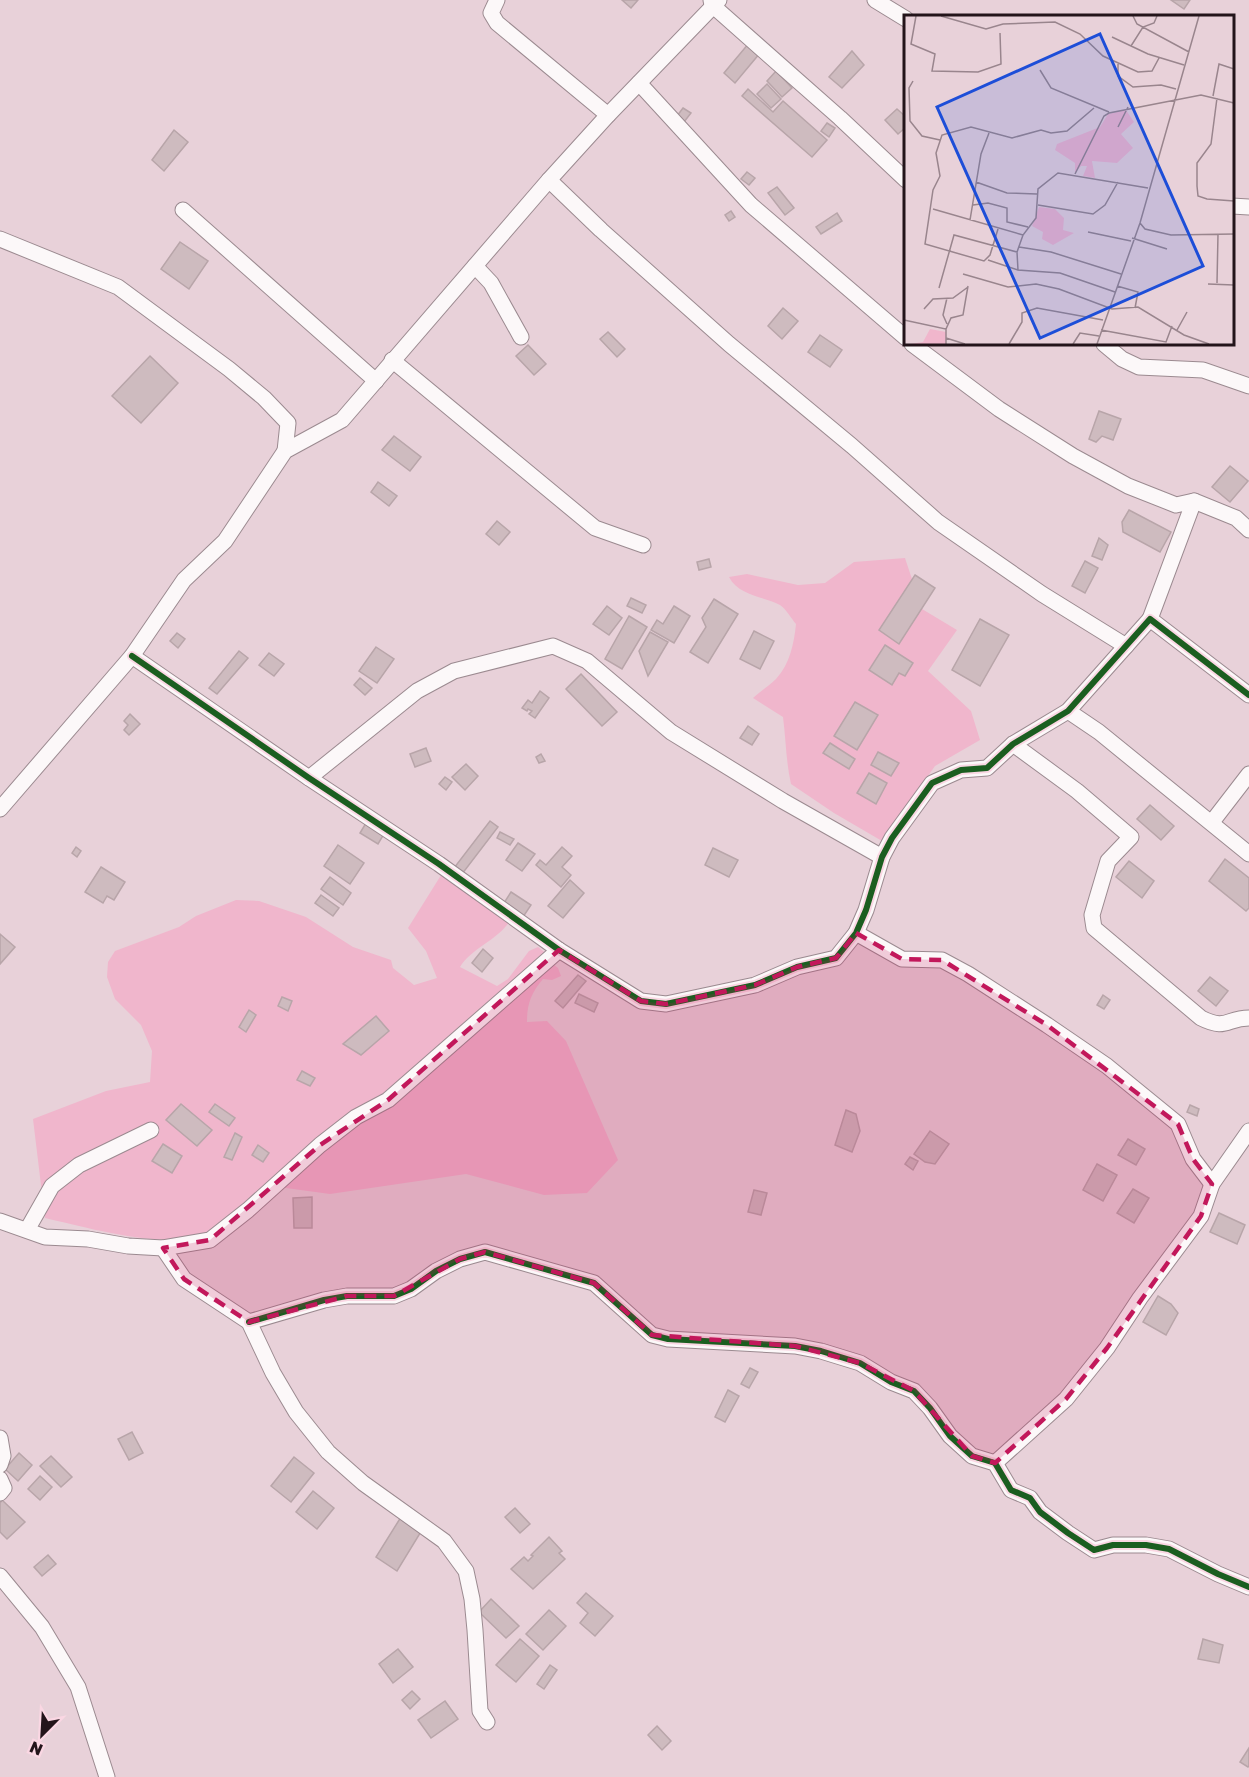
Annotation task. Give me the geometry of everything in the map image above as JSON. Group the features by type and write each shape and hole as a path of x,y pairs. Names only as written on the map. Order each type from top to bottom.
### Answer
{"street":[{"path":"497,0 490,13 497,23 608,115"},
{"path":"875,0 904,19"},
{"path":"285,450 342,420 549,180 714,2 904,178"},
{"path":"639,84 751,206 904,336"},
{"path":"549,180 601,230 729,344 852,446 938,522 1042,594 1126,646"},
{"path":"1234,206 1249,207"},
{"path":"183,210 376,381"},
{"path":"0,239 118,287 229,369 264,398 288,423 285,450 225,541 184,580 132,656 0,809"},
{"path":"475,266 491,283 521,338"},
{"path":"913,345 999,409 1073,456 1128,486 1176,505 1194,501 1236,518 1249,530"},
{"path":"1105,345 1122,359 1139,367 1203,370 1249,386"},
{"path":"392,360 595,528 643,545"},
{"path":"132,656 439,864 559,950 640,1001 666,1004 755,985 797,967 836,958 856,933 866,910 882,857 892,838 932,783 962,770 987,768 1013,744 1068,711 1150,620 1194,501"},
{"path":"1150,620 1249,695"},
{"path":"309,778 417,692 454,671 553,646 588,661 671,732 783,801 882,857"},
{"path":"1068,711 1100,732 1249,854"},
{"path":"1013,744 1077,791 1131,837 1108,861 1092,915 1094,928 1104,939 1201,1018 1214,1024 1226,1025 1242,1018 1249,1018"},
{"path":"1212,822 1249,774"},
{"path":"856,933 902,959 942,960 1003,996 1081,1048 1179,1124 1193,1159 1212,1184"},
{"path":"0,1221 45,1237 88,1239 128,1245 162,1248 210,1240 248,1210 320,1145 356,1117 388,1100 559,950"},
{"path":"27,1230 52,1186 79,1165 151,1130"},
{"path":"995,1463 1066,1399 1107,1348 1140,1298 1201,1216 1212,1184 1249,1131"},
{"path":"162,1248 184,1279 249,1322 273,1373 296,1412 328,1452 363,1483 444,1541 466,1571 476,1630 480,1711 488,1722"},
{"path":"249,1322 324,1300 347,1296 394,1296 411,1289 436,1271 460,1259 485,1252 594,1283 652,1335 668,1339 795,1346 860,1363 891,1382 914,1391 930,1408 950,1436 972,1456 995,1463 1011,1490 1030,1498 1040,1512 1094,1550 1113,1545 1146,1545 1168,1549 1249,1587"},
{"path":"0,1438 3,1456 0,1465"},
{"path":"0,1479 4,1488 0,1493"},
{"path":"0,1576 42,1627 78,1687 106,1777"}],"highlighted area":[{"path":"856,933 902,959 942,960 1047,1025 1178,1124 1193,1159 1212,1184 1201,1216 1107,1348 1066,1399 995,1463 972,1456 914,1391 860,1363 795,1346 652,1335 594,1283 485,1252 460,1259 394,1296 347,1296 249,1322 184,1279 163,1248 210,1240 320,1145 388,1100 559,950 641,1001 666,1004 755,985 797,967 836,958"}],"shaded area":[{"path":"905,558 922,609 957,630 928,671 971,711 980,740 935,766 882,841 791,784 783,717 753,698 776,679 785,667 796,624 780,605 745,592 729,577 747,574 798,585 825,583 854,562"},
{"path":"443,872 511,919 500,933 471,954 460,967 497,986 508,979 529,951 538,947 552,958 553,964 558,968 561,976 552,980 543,979 535,989 530,999 527,1022 547,1021 566,1041 618,1160 587,1193 544,1195 466,1174 330,1194 264,1185 224,1225 199,1236 179,1239 132,1237 45,1218 33,1119 106,1091 150,1082 152,1051 141,1025 115,999 107,977 108,962 115,951 179,927 196,916 236,900 259,901 306,917 353,947 391,960 393,968 414,985 437,978 426,951 408,928"}],"building":[{"path":"622,0 638,0 631,8"},
{"path":"1171,0 1190,0 1184,9"},
{"path":"749,43 760,53 735,83 724,73"},
{"path":"852,51 864,65 842,88 829,77"},
{"path":"776,71 792,88 782,97 767,81"},
{"path":"767,84 781,99 771,108 757,94"},
{"path":"748,89 773,112 783,101 827,140 812,157 742,96"},
{"path":"683,108 691,113 684,122 677,116"},
{"path":"897,109 904,115 904,129 898,134 885,120"},
{"path":"827,123 835,128 829,137 821,131"},
{"path":"174,130 188,142 164,171 152,160"},
{"path":"747,172 755,178 749,185 741,179"},
{"path":"777,187 794,208 785,215 768,193"},
{"path":"731,211 735,217 729,221 725,215"},
{"path":"837,213 842,221 821,234 816,227"},
{"path":"180,242 208,261 189,289 161,269"},
{"path":"783,308 798,321 782,339 768,326"},
{"path":"608,332 625,349 617,357 600,339"},
{"path":"820,335 842,350 830,367 808,352"},
{"path":"528,345 546,364 534,375 516,356"},
{"path":"150,356 178,383 141,423 112,396"},
{"path":"1099,411 1121,419 1113,440 1102,436 1096,442 1089,439"},
{"path":"394,436 421,457 410,471 382,450"},
{"path":"1230,466 1248,481 1230,502 1212,487"},
{"path":"378,482 397,496 389,506 371,492"},
{"path":"1129,510 1171,532 1160,552 1123,532 1122,522"},
{"path":"497,521 510,532 499,545 486,534"},
{"path":"1099,538 1108,545 1102,560 1092,556"},
{"path":"709,559 711,567 699,570 697,562"},
{"path":"1085,561 1098,568 1085,593 1072,586"},
{"path":"915,575 935,588 899,644 879,630"},
{"path":"631,598 646,605 642,613 627,606"},
{"path":"714,599 738,614 708,663 690,652 706,627 702,618"},
{"path":"607,606 622,618 609,635 593,624"},
{"path":"674,606 690,616 674,643 651,630 657,620 663,624"},
{"path":"629,616 647,627 622,669 605,659"},
{"path":"980,619 1009,635 980,686 952,670"},
{"path":"754,631 774,641 760,669 740,659"},
{"path":"650,632 668,642 648,676 639,651"},
{"path":"177,633 185,639 178,648 170,641"},
{"path":"885,645 913,663 905,676 899,673 892,685 869,670"},
{"path":"376,647 394,659 377,683 359,671"},
{"path":"239,651 248,658 217,694 209,688"},
{"path":"269,653 284,664 274,676 259,665"},
{"path":"581,674 617,712 602,726 566,689"},
{"path":"360,678 372,688 365,695 354,685"},
{"path":"540,691 549,698 535,718 529,714 532,711 522,708 528,700 532,703"},
{"path":"855,702 878,715 857,750 834,736"},
{"path":"130,714 140,724 129,735 124,730 128,725 124,721"},
{"path":"748,726 759,734 752,745 740,738"},
{"path":"830,743 855,759 849,769 823,753"},
{"path":"426,748 431,761 415,767 410,754"},
{"path":"878,752 899,763 891,776 871,765"},
{"path":"541,754 545,761 539,763 536,757"},
{"path":"466,764 478,776 465,790 452,777"},
{"path":"869,773 887,783 876,804 857,793"},
{"path":"445,777 452,782 446,790 439,784"},
{"path":"1150,805 1174,826 1161,840 1137,819"},
{"path":"490,821 498,827 462,874 454,868"},
{"path":"366,823 384,834 378,844 360,833"},
{"path":"500,832 514,839 510,845 497,838"},
{"path":"518,843 535,854 522,871 506,860"},
{"path":"338,845 364,863 350,884 324,866"},
{"path":"76,847 81,851 77,857 72,853"},
{"path":"562,847 572,856 562,867 571,875 561,887 536,865 540,860 546,865"},
{"path":"713,848 738,860 729,877 705,865"},
{"path":"1225,859 1249,878 1249,908 1246,911 1209,881"},
{"path":"1129,861 1154,881 1142,898 1116,877"},
{"path":"101,867 125,882 114,900 107,896 103,903 85,892"},
{"path":"330,877 351,893 343,905 321,889"},
{"path":"570,880 584,893 563,918 548,906"},
{"path":"511,892 531,905 521,920 502,906"},
{"path":"321,895 339,908 333,916 315,903"},
{"path":"0,934 15,947 0,964"},
{"path":"483,949 493,958 482,972 472,963"},
{"path":"578,975 586,981 563,1008 555,1001"},
{"path":"1210,977 1228,991 1216,1006 1198,991"},
{"path":"579,994 598,1003 594,1012 575,1003"},
{"path":"1103,995 1110,1000 1104,1009 1097,1005"},
{"path":"282,997 292,1001 288,1011 278,1006"},
{"path":"249,1010 256,1015 246,1032 239,1027"},
{"path":"376,1016 389,1031 361,1055 343,1044"},
{"path":"302,1071 315,1078 310,1086 297,1080"},
{"path":"181,1104 212,1130 197,1146 166,1120"},
{"path":"215,1104 235,1118 229,1126 209,1112"},
{"path":"1190,1105 1199,1109 1197,1116 1187,1112"},
{"path":"846,1110 856,1114 860,1131 852,1152 835,1145"},
{"path":"930,1131 949,1144 935,1164 925,1162 914,1154"},
{"path":"235,1133 242,1137 232,1160 224,1157"},
{"path":"1128,1139 1145,1149 1136,1165 1118,1155"},
{"path":"163,1144 182,1156 172,1173 152,1161"},
{"path":"258,1145 269,1153 263,1162 252,1155"},
{"path":"910,1157 918,1161 913,1170 905,1164"},
{"path":"1097,1164 1117,1175 1103,1201 1083,1190"},
{"path":"1133,1189 1149,1198 1134,1223 1117,1213"},
{"path":"754,1190 767,1193 761,1215 748,1212"},
{"path":"312,1197 312,1228 294,1228 293,1198"},
{"path":"1219,1213 1245,1225 1237,1244 1210,1232"},
{"path":"1158,1296 1171,1304 1178,1313 1166,1335 1143,1322"},
{"path":"750,1368 758,1372 749,1388 741,1384"},
{"path":"728,1390 739,1396 725,1422 715,1417"},
{"path":"132,1432 143,1453 129,1460 118,1439"},
{"path":"19,1453 32,1465 18,1481 5,1469"},
{"path":"51,1456 72,1477 61,1487 40,1466"},
{"path":"294,1457 314,1473 291,1502 271,1486"},
{"path":"40,1476 52,1487 40,1500 28,1489"},
{"path":"313,1491 334,1508 317,1529 296,1512"},
{"path":"2,1500 25,1522 7,1539 0,1532 0,1503"},
{"path":"515,1508 530,1524 520,1533 505,1517"},
{"path":"401,1517 422,1530 397,1571 376,1557"},
{"path":"549,1537 562,1551 559,1553 565,1559 533,1589 511,1569 524,1557 528,1561"},
{"path":"48,1555 56,1564 42,1576 34,1567"},
{"path":"586,1593 613,1616 595,1636 580,1623 588,1613 577,1603"},
{"path":"491,1599 519,1626 506,1638 479,1612"},
{"path":"549,1610 566,1626 543,1650 526,1634"},
{"path":"520,1639 539,1656 516,1682 496,1665"},
{"path":"1203,1639 1223,1645 1219,1663 1198,1659"},
{"path":"398,1649 413,1667 393,1683 379,1664"},
{"path":"550,1665 557,1670 544,1689 537,1684"},
{"path":"412,1691 420,1699 410,1709 402,1700"},
{"path":"445,1701 458,1719 431,1738 418,1720"},
{"path":"657,1726 671,1741 662,1750 648,1735"},
{"path":"1249,1748 1249,1766 1248,1767 1240,1762"}],"cycle path":[{"path":"132,656 439,864 559,950 641,1001 666,1004 755,985 797,967 836,958 856,933 866,910 882,857 892,838 932,783 961,770 987,768 1013,744 1068,711 1150,619 1249,695"},
{"path":"249,1322 324,1300 347,1296 394,1296 411,1289 436,1271 460,1259 485,1252 594,1283 652,1335 668,1339 795,1346 860,1363 891,1382 914,1391 930,1408 950,1436 972,1456 995,1463 1011,1490 1030,1498 1040,1512 1094,1550 1113,1545 1146,1545 1169,1549 1249,1587"}]}
